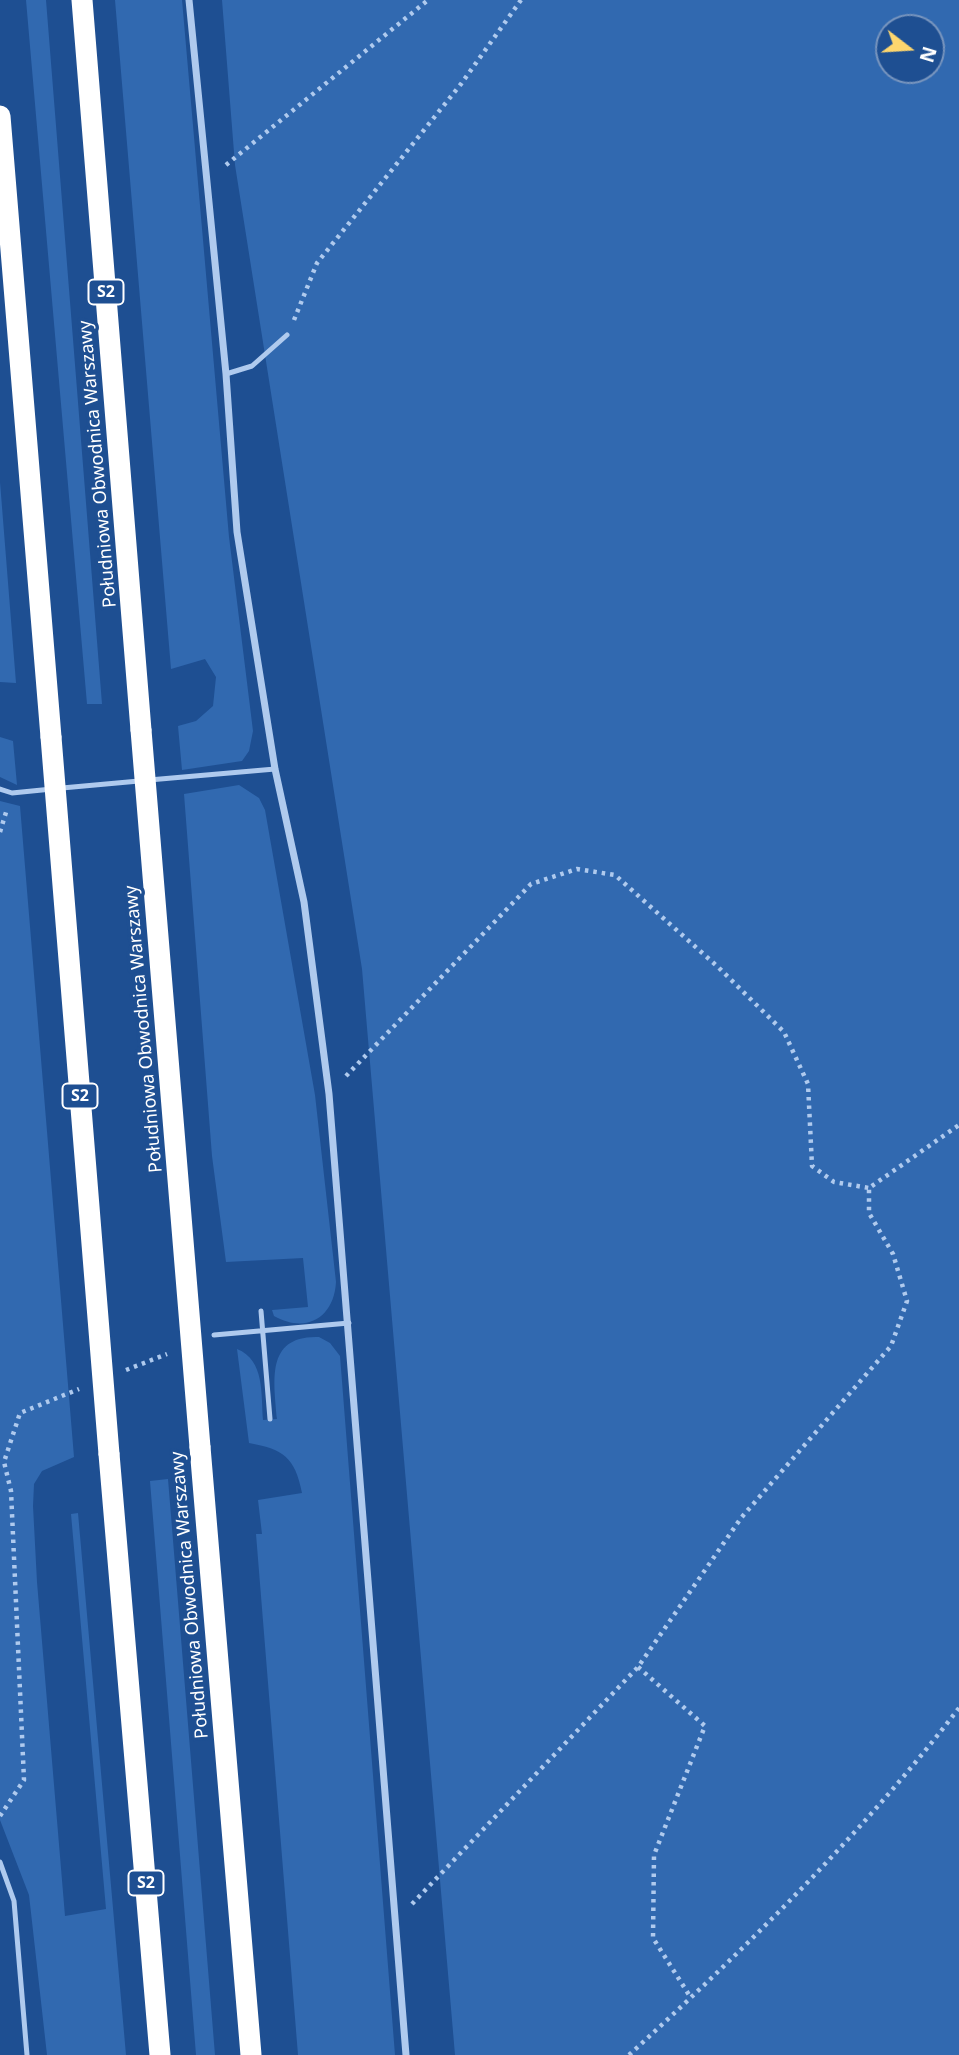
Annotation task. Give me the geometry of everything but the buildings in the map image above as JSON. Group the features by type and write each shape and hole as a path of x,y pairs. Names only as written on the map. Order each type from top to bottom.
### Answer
{"highway":[{"name":"Południowa Obwodnica Warszawy","path":"82,0 251,2055"},
{"name":"S2","path":"0,117 160,2055"}],"street":[{"path":"190,0 209,179 237,532 275,769 304,902 329,1094 406,2055"}],"lane":[{"path":"226,374 252,366 287,335"},
{"path":"0,789 12,793 275,769"},
{"path":"261,1311 270,1419"},
{"path":"214,1335 349,1322"},
{"path":"0,1862 13,1901 27,2055"}],"path":[{"path":"209,179 428,0"},
{"path":"287,335 317,263 461,85 522,0"},
{"path":"329,1094 531,884 577,869 615,875 718,967 784,1032 808,1084 812,1166 834,1182 869,1188 959,1125"},
{"path":"395,1922 638,1667 741,1518 891,1346 907,1301 893,1254 869,1213 869,1188"},
{"path":"124,1371 214,1335"},
{"path":"0,1816 24,1780 11,1491 4,1462 20,1413 85,1387"},
{"path":"638,1667 705,1726 654,1855 653,1938 691,1998"},
{"path":"629,2055 691,1998 813,1876 931,1744 959,1708"}],"shaded area":[{"path":"26,0 46,0 102,704 87,704"},
{"path":"115,0 182,0 229,537 253,731 249,751 242,761 182,770 178,726 196,721 213,706 216,677 205,659 171,669"},
{"path":"222,0 959,0 959,2055 455,2055 362,969 235,165"},
{"path":"0,482 16,683 0,682"},
{"path":"0,737 13,741 17,785 0,777"},
{"path":"239,785 259,798 265,810 315,1095 336,1282 330,1305 324,1313 307,1323 286,1321 274,1316 272,1310 308,1307 303,1258 226,1262 212,1156 184,794"},
{"path":"0,801 20,806 74,1457 42,1471 34,1484 33,1506 65,1916 106,1909 71,1514 78,1513 126,2055 47,2055 29,1895 0,1820"},
{"path":"319,1337 330,1343 340,1356 395,2055 298,2055 256,1534 262,1534 258,1500 302,1493 296,1471 286,1457 271,1448 249,1443 237,1349 253,1361 257,1370 263,1420 277,1419 275,1376 281,1352 289,1344 302,1338"},
{"path":"168,1479 215,2055 196,2055 150,1481"}]}
